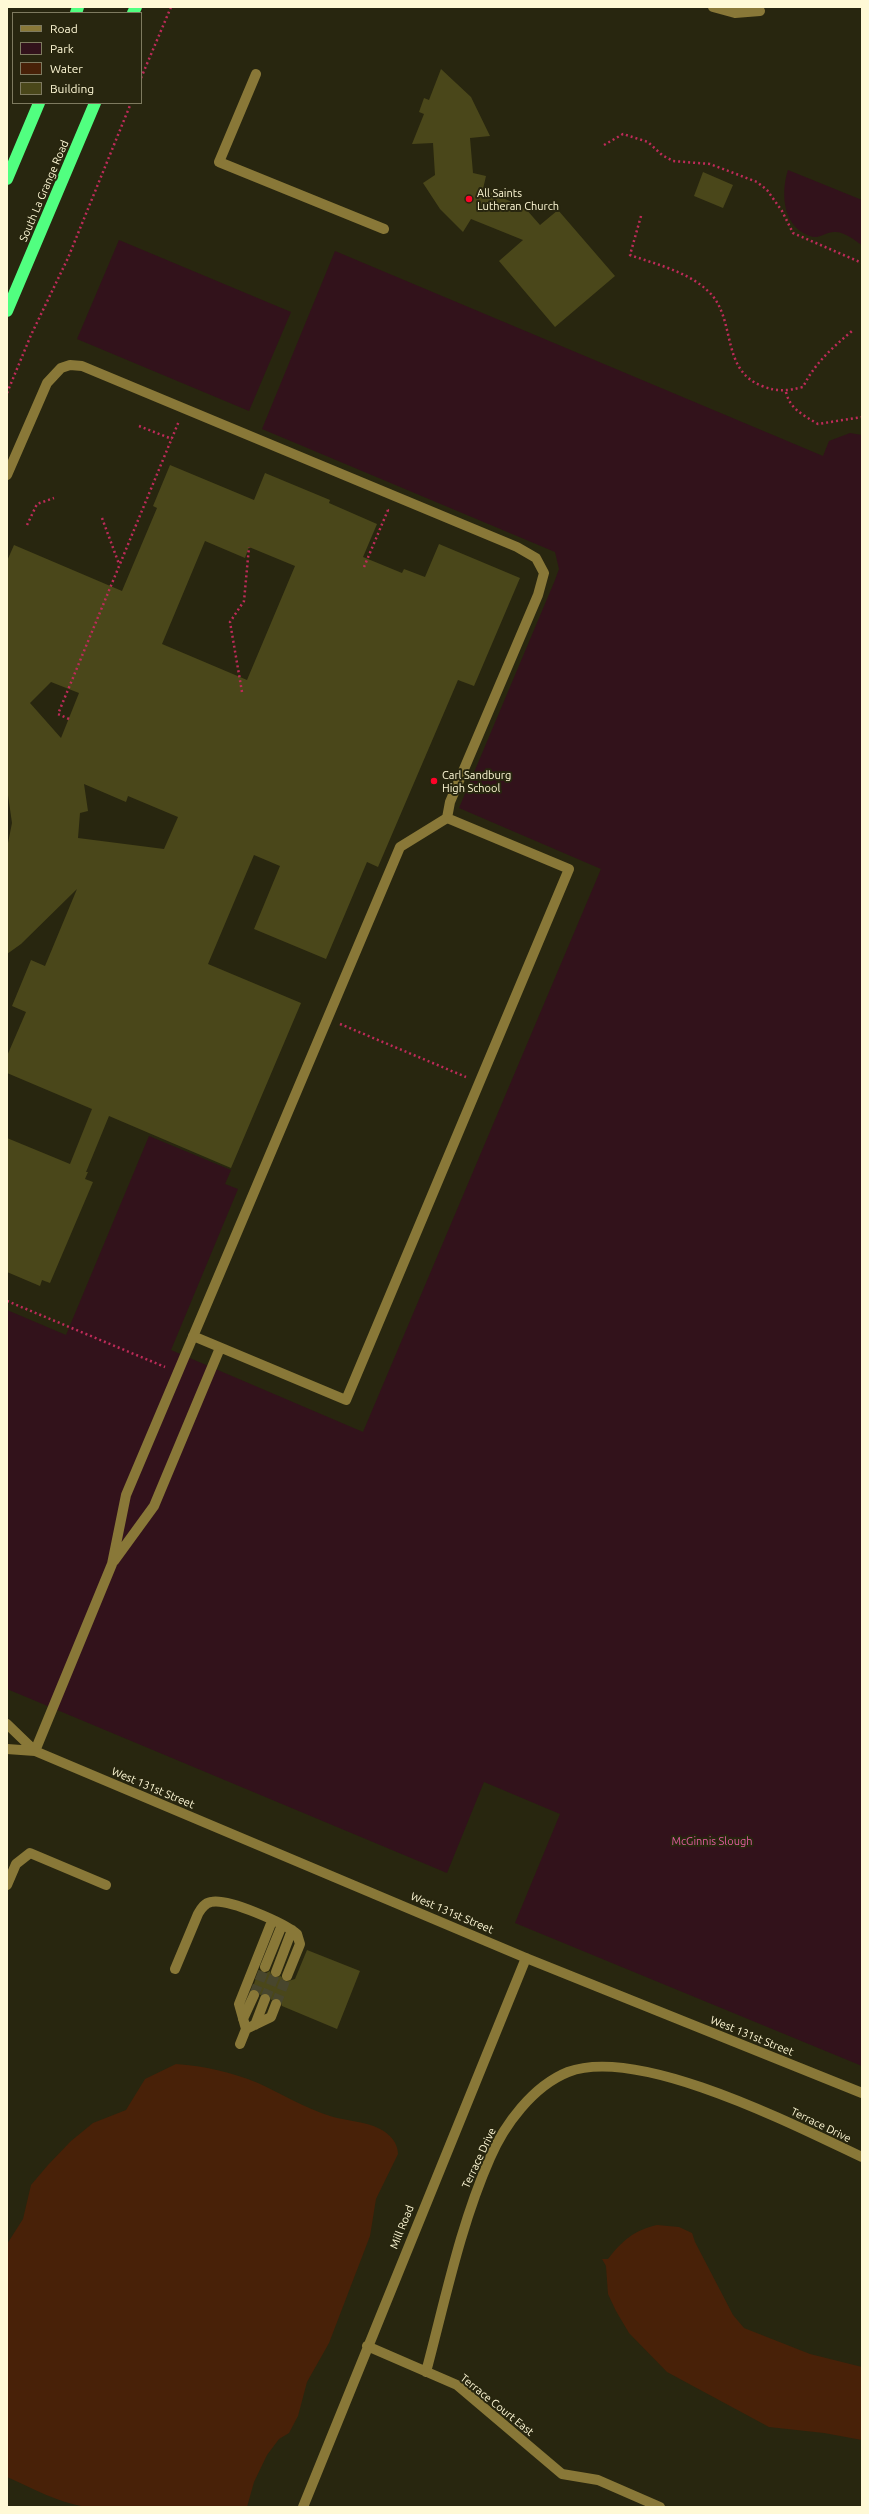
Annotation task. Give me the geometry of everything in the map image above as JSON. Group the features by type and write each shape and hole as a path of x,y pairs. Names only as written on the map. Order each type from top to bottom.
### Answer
{"highway":[{"path":"7,179 38,104"},
{"name":"South La Grange Road","path":"7,311 95,104"}],"street":[{"path":"713,7 735,13 760,11"},
{"path":"256,74 219,162 384,229"},
{"path":"7,475 47,383 61,368 70,365 82,366 516,546 536,558 544,573 542,583 450,802 447,818 400,847 126,1495 112,1564 35,1751"},
{"path":"193,1336 346,1400 569,869 447,818"},
{"path":"112,1564 154,1506 220,1348"},
{"name":"West 131st Street","path":"7,1724 35,1751"},
{"name":"West 131st Street","path":"7,1749 35,1751 526,1958 862,2093"},
{"path":"7,1885 16,1864 30,1853 106,1885"},
{"path":"175,1969 198,1914 209,1902 230,1904 282,1925 297,1934 300,1944 287,1976"},
{"path":"248,2024 239,2004 272,1921"},
{"path":"265,1967 282,1925"},
{"path":"276,1972 292,1930"},
{"name":"Mill Road","path":"303,2507 367,2346 526,1958"},
{"path":"240,2044 248,2024 254,1995"},
{"path":"248,2024 265,1999"},
{"path":"248,2024 271,2017 276,2004"},
{"name":"Terrace Drive","path":"426,2372 471,2204 490,2157 505,2129 526,2104 546,2085 568,2072 598,2067 625,2068 652,2073 705,2089 768,2112 862,2157"},
{"name":"Terrace Court East","path":"367,2346 457,2385 562,2474 598,2480 660,2507"}],"path":[{"path":"142,76 170,7"},
{"path":"7,393 31,335 68,258 131,104"},
{"path":"604,145 623,134 648,142 662,155 673,161 710,164 757,182 767,190 782,211 793,233 862,263"},
{"path":"641,216 630,255 690,277 712,295 721,310 736,363 750,382 773,391 786,392 803,387 811,371 825,354 852,331"},
{"path":"786,392 789,403 797,412 818,424 862,417"},
{"path":"69,718 58,714 179,420 186,424"},
{"path":"139,426 172,439"},
{"path":"28,525 37,504 54,498"},
{"path":"364,566 388,510 381,507"},
{"path":"102,518 119,564"},
{"path":"242,692 230,622 244,601 249,547"},
{"path":"327,1019 480,1083"},
{"path":"7,1301 178,1373"}],"green space":[{"path":"788,170 862,200 862,245 849,236 838,232 831,232 818,237 813,237 803,233 795,227 786,210 784,200 784,190"},
{"path":"119,240 291,312 249,411 77,339"},
{"name":"McGinnis Slough","path":"335,251 823,456 829,441 850,433 862,435 862,2066 515,1923 560,1814 484,1782 447,1873 7,1689 7,1310 66,1335 149,1136 231,1170 225,1184 238,1189 171,1350 363,1432 601,869 459,808 555,580 559,569 555,552 262,429"}],"water":[{"path":"176,2064 208,2068 238,2076 258,2083 321,2113 336,2118 374,2126 384,2131 393,2139 397,2146 398,2154 376,2199 370,2236 329,2343 307,2382 298,2416 289,2433 279,2439 267,2455 254,2482 247,2507 86,2507 75,2505 46,2495 7,2477 7,2244 23,2219 31,2185 48,2165 71,2141 93,2123 126,2110 145,2079"},
{"path":"657,2225 679,2227 692,2233 695,2242 733,2315 744,2328 810,2354 862,2367 862,2440 824,2433 769,2427 667,2372 629,2333 608,2294 606,2266 602,2259 608,2259 618,2247 635,2233"}],"building":[{"name":"All Saints Lutheran Church","path":"441,69 471,97 490,136 470,138 473,173 486,176 483,189 525,208 540,225 558,210 615,276 555,327 499,261 523,240 471,219 463,232 440,209 423,183 435,175 433,143 412,144 424,114 419,112 424,98 429,100"},
{"path":"703,172 733,185 723,208 694,196"},
{"name":"Carl Sandburg High School","path":"170,465 254,500 265,473 330,500 329,503 377,524 363,557 402,573 404,569 425,577 439,544 520,578 474,686 458,680 378,867 367,862 326,959 254,929 280,866 254,855 208,964 301,1003 231,1168 109,1116 86,1172 88,1172 85,1179 93,1182 50,1283 42,1280 40,1286 7,1272 7,1138 70,1164 92,1109 7,1073 7,1056 26,1012 12,1006 31,960 45,966 77,889 21,944 7,954 7,848 12,823 7,788 7,561 14,545 122,591 157,508 153,506","holes":["205,541 245,558 249,547 295,566 247,680 162,644","51,682 79,693 61,738 30,703","84,784 126,802 128,796 178,817 164,849 78,838 80,813 88,811"]},
{"path":"307,1950 360,1971 337,2029 282,2006 279,1998 271,2000 268,1993 260,1995 257,1989 252,1989 259,1970 266,1973 270,1971 273,1978 281,1976 285,1982 295,1979"}],"tunnel":[{"path":"254,1995 265,1967"},
{"path":"265,1999 276,1972"},
{"path":"276,2004 287,1976"}],"place":[{"name":"All Saints Lutheran Church","path":"469,199"},
{"name":"Carl Sandburg High School","path":"434,781"}]}
